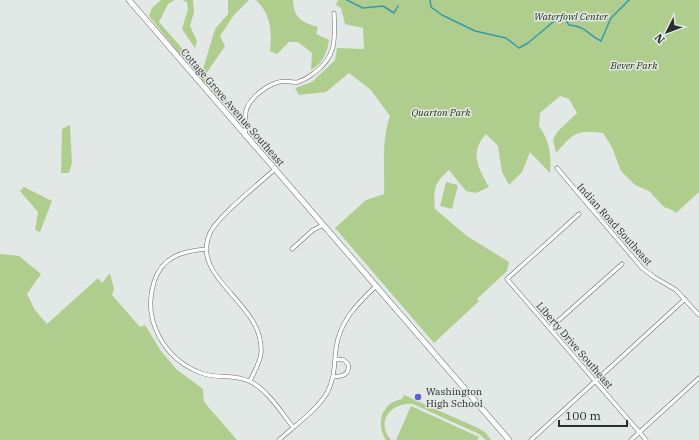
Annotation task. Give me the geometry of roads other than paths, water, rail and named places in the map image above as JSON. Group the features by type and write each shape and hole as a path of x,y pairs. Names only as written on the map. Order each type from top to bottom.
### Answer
{"main road":[{"name":"Cottage Grove Avenue Southeast","path":"129,0 509,440"}],"street":[{"path":"245,136 246,110 251,101 260,93 280,81 297,82 307,78 326,64 331,54 334,41 334,13"},
{"name":"Indian Road Southeast","path":"557,168 642,268 676,290 699,315"},
{"path":"250,381 258,366 261,353 257,326 213,273 208,260 207,240 216,223 275,169"},
{"name":"Liberty Drive Southeast","path":"579,214 507,279 646,440"},
{"path":"292,249 304,237 323,225"},
{"path":"207,249 180,253 163,265 158,273 152,291 151,310 152,321 157,332 169,352 190,368 202,373 230,376 250,381 266,395 293,427"},
{"path":"550,328 622,264"},
{"path":"279,440 321,401 327,393 333,377 338,341 347,317 356,304 376,286"},
{"path":"531,440 685,299"},
{"path":"333,377 347,374 349,369 348,364 344,360 336,359"},
{"path":"631,440 699,378"}],"waterway":[{"path":"347,0 363,8 383,6 394,13 398,6"},
{"path":"430,0 431,7 442,15 475,31 506,38 519,48 528,43 559,17"},
{"path":"565,19 569,25 580,27 601,41 611,18 629,0"}],"place":[{"name":"Washington High School","path":"418,397"}],"park label":[{"name":"Waterfowl Center","path":"571,16"},
{"name":"Bever Park","path":"634,65"},
{"name":"Quarton Park","path":"441,112"}]}
